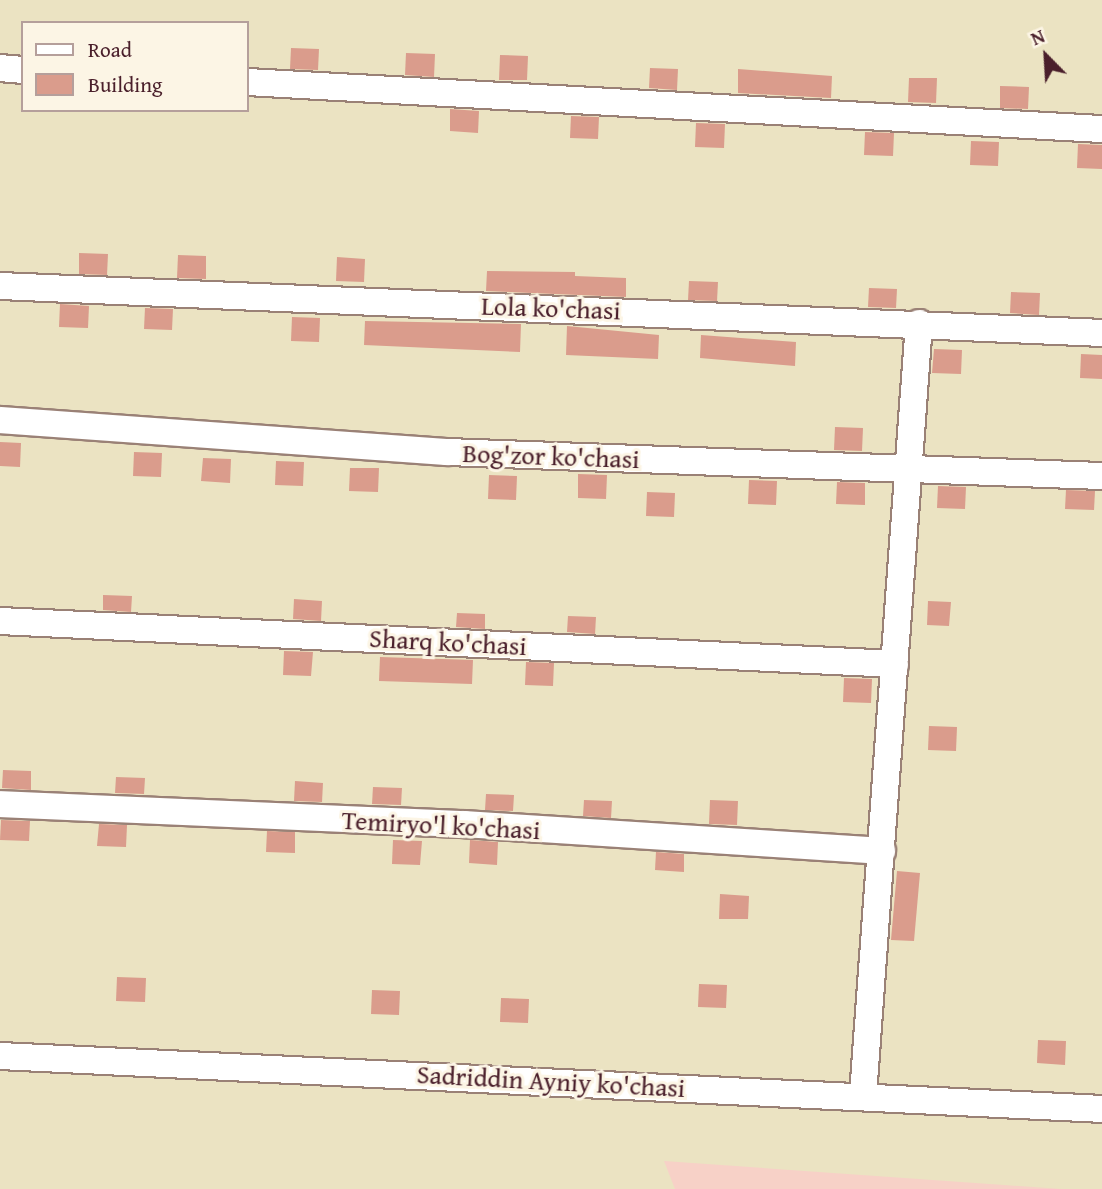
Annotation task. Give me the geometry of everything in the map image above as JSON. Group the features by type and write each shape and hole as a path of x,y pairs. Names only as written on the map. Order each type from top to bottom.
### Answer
{"street":[{"path":"0,68 21,70"},
{"path":"248,82 1102,129"},
{"name":"Lola ko'chasi","path":"0,286 919,323 1102,334"},
{"path":"863,1095 911,470 919,323"},
{"name":"Bog'zor ko'chasi","path":"0,420 447,452 1102,476"},
{"name":"Sharq ko'chasi","path":"0,621 895,664"},
{"name":"Temiryo'l ko'chasi","path":"0,804 465,824 883,851"},
{"name":"Sadriddin Ayniy ko'chasi","path":"0,1056 863,1095 1102,1109"}],"shaded area":[{"path":"664,1161 1061,1189 675,1189"}],"building":[{"path":"291,48 319,49 318,70 290,69"},
{"path":"406,53 435,54 434,77 405,75"},
{"path":"500,55 528,56 527,80 499,80"},
{"path":"650,68 678,69 677,90 649,88"},
{"path":"738,69 832,76 831,98 738,93"},
{"path":"909,78 937,78 936,103 908,102"},
{"path":"1000,86 1029,87 1028,109 1000,108"},
{"path":"450,109 479,111 478,133 450,131"},
{"path":"571,116 599,117 598,139 570,138"},
{"path":"696,123 725,124 724,148 695,147"},
{"path":"865,132 894,133 893,156 864,155"},
{"path":"971,141 999,142 998,166 970,165"},
{"path":"1078,144 1102,145 1102,169 1077,168"},
{"path":"79,253 108,254 107,275 79,274"},
{"path":"178,255 206,256 206,279 177,278"},
{"path":"337,257 365,259 364,282 336,281"},
{"path":"487,271 575,272 575,276 626,278 626,297 486,291"},
{"path":"689,281 718,282 717,301 688,300"},
{"path":"869,288 897,289 896,308 868,307"},
{"path":"1011,292 1040,293 1039,315 1010,313"},
{"path":"60,304 89,306 88,328 59,327"},
{"path":"145,308 173,309 172,330 144,329"},
{"path":"292,317 320,318 319,342 291,341"},
{"path":"365,321 521,324 520,352 364,345"},
{"path":"567,326 659,335 658,359 566,355"},
{"path":"701,335 796,342 795,366 700,358"},
{"path":"934,349 962,350 961,374 932,373"},
{"path":"1081,354 1102,355 1102,379 1080,378"},
{"path":"835,427 863,428 862,451 834,450"},
{"path":"0,442 21,443 20,467 0,466"},
{"path":"134,452 162,453 161,477 133,476"},
{"path":"203,458 231,459 230,483 201,481"},
{"path":"276,461 304,462 303,486 275,485"},
{"path":"350,468 379,468 378,492 349,491"},
{"path":"578,474 607,475 606,499 578,498"},
{"path":"489,475 517,476 516,500 488,499"},
{"path":"749,480 777,481 776,505 748,504"},
{"path":"837,482 865,483 865,505 836,504"},
{"path":"938,486 966,487 965,509 937,508"},
{"path":"1066,490 1095,491 1094,510 1065,509"},
{"path":"647,492 675,493 674,517 646,516"},
{"path":"103,595 132,596 131,612 103,610"},
{"path":"294,599 322,601 321,621 293,619"},
{"path":"928,601 951,602 949,626 927,625"},
{"path":"457,613 485,614 485,629 456,627"},
{"path":"568,616 596,617 595,634 567,632"},
{"path":"284,651 313,652 311,676 283,675"},
{"path":"380,657 473,660 472,684 379,681"},
{"path":"526,662 554,663 553,686 525,685"},
{"path":"844,678 872,679 871,703 843,702"},
{"path":"929,726 957,727 956,751 928,750"},
{"path":"3,770 31,771 31,790 2,788"},
{"path":"116,777 145,778 144,794 115,793"},
{"path":"295,781 323,783 322,802 294,801"},
{"path":"373,787 402,788 401,805 372,804"},
{"path":"486,794 514,795 513,811 485,810"},
{"path":"584,800 612,801 611,818 583,816"},
{"path":"710,800 738,801 737,825 709,824"},
{"path":"1,820 30,821 29,841 0,840"},
{"path":"99,824 127,825 126,847 97,846"},
{"path":"267,831 295,832 295,853 266,852"},
{"path":"393,840 422,841 420,865 392,864"},
{"path":"470,840 498,842 497,865 469,863"},
{"path":"656,852 684,854 684,872 655,870"},
{"path":"897,871 920,873 914,941 891,940"},
{"path":"720,894 749,896 748,919 719,919"},
{"path":"117,977 146,978 145,1002 116,1001"},
{"path":"699,984 727,985 726,1008 698,1007"},
{"path":"372,990 400,991 399,1015 371,1014"},
{"path":"501,998 529,999 528,1023 500,1022"},
{"path":"1038,1040 1066,1041 1065,1065 1037,1063"}]}
